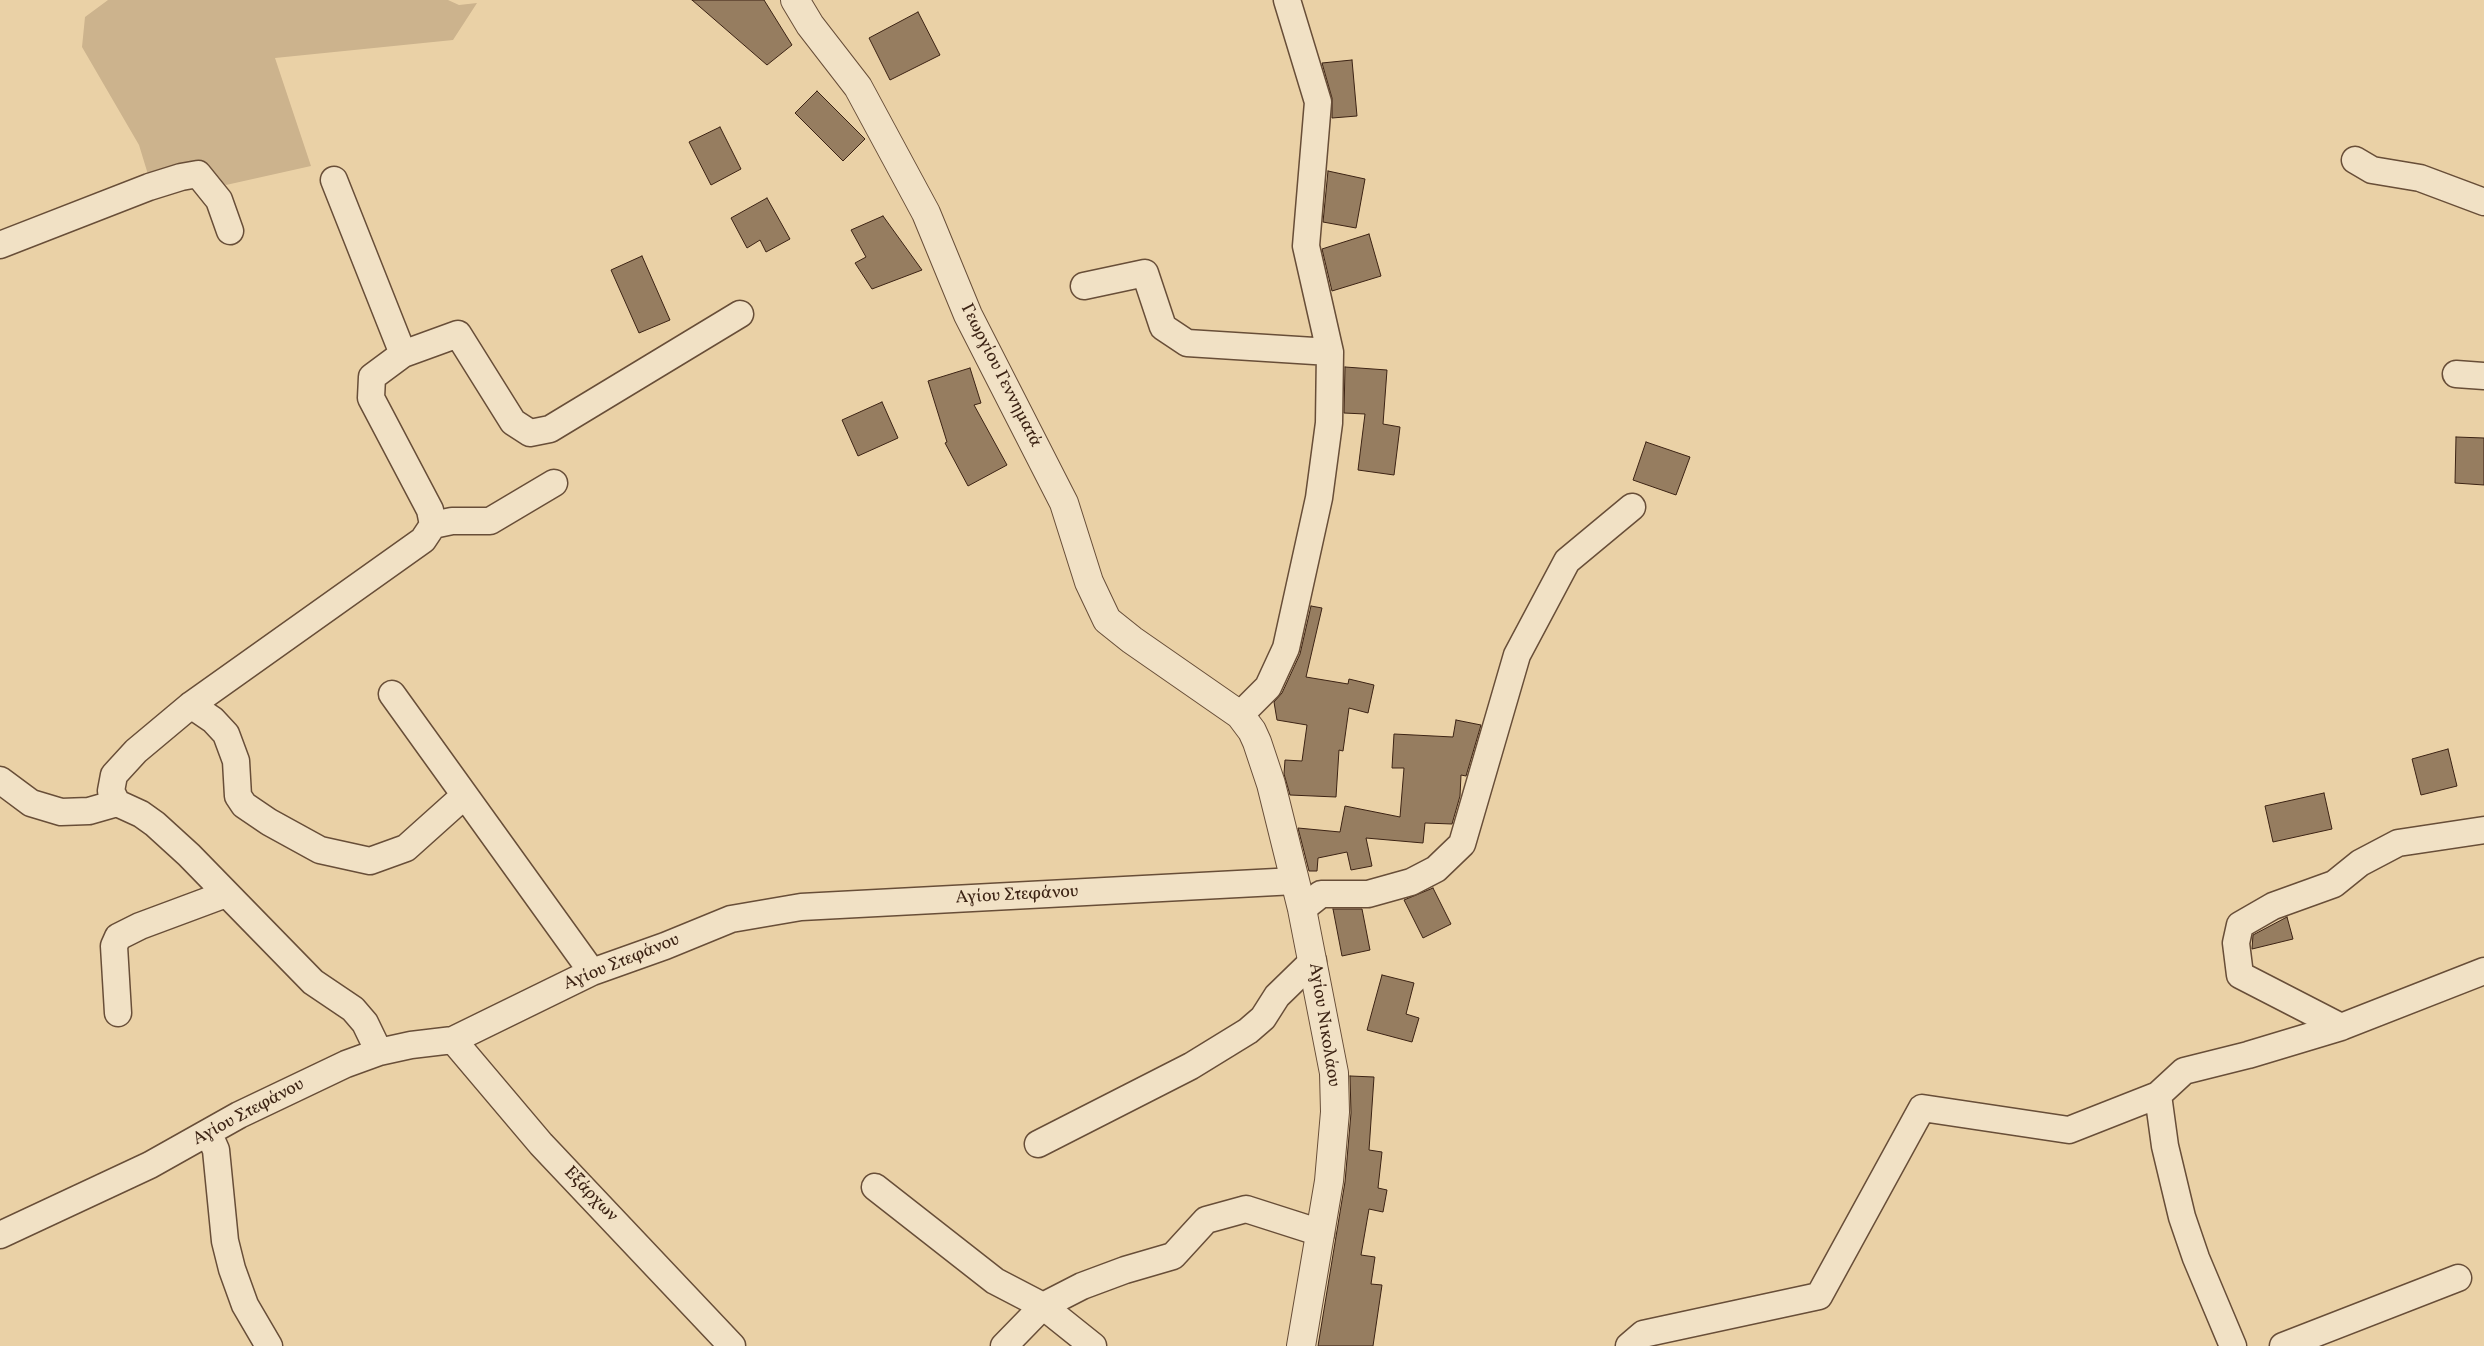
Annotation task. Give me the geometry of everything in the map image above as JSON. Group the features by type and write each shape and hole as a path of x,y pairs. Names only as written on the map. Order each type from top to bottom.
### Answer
{"street":[{"name":"Γεωργίου Γεννηματά","path":"795,0 810,24 858,87 926,213 968,316 1064,503 1089,582 1107,620 1132,640 1240,715"},
{"path":"1240,715 1268,687 1286,648 1319,498 1329,423 1330,352 1306,246 1318,102 1288,0"},
{"path":"2355,160 2372,170 2420,178 2484,202"},
{"path":"0,245 149,187 198,174 219,200 230,230"},
{"path":"334,180 404,354"},
{"path":"1084,286 1145,273 1163,327 1187,343 1330,352"},
{"path":"380,1052 360,1016 341,999 313,982 189,855 155,824 141,814 117,803 111,791 110,783 116,772 136,750 191,705 424,540 433,525 430,510 371,398 372,377 404,354 458,334 513,422 530,433 550,429 740,314"},
{"path":"2456,374 2484,376"},
{"path":"433,525 452,521 490,521 554,483"},
{"path":"1302,909 1321,894 1368,894 1411,882 1436,869 1462,844 1517,655 1568,561 1632,507"},
{"path":"392,694 592,972"},
{"path":"191,705 213,720 226,734 236,761 238,796 244,806 320,850 370,861 406,848 464,796"},
{"name":"Αγίου Νικολάου","path":"1240,715 1252,731 1271,784 1314,961 1334,1083 1333,1148 1321,1233 1301,1346"},
{"path":"0,780 31,803 61,812 90,811 117,803"},
{"path":"2342,1027 2240,975 2236,943 2240,924 2273,906 2334,884 2360,862 2398,844 2484,830"},
{"name":"Αγίου Στεφάνου","path":"0,1236 150,1165 209,1134 239,1115 300,1085 380,1052 411,1045 453,1040 592,972 665,946 731,919 801,907 1295,881"},
{"path":"118,1013 114,946 118,937 140,926 226,894"},
{"path":"1038,1144 1191,1066 1248,1031 1263,1018 1277,996 1314,961"},
{"path":"1628,1346 1643,1334 1819,1296 1922,1108 2069,1130 2158,1095 2184,1071 2248,1055 2342,1027 2484,971"},
{"name":"Εξάρχων","path":"453,1040 541,1144 732,1346"},
{"path":"2158,1095 2165,1146 2182,1217 2196,1258 2234,1346"},
{"path":"209,1134 216,1150 224,1241 245,1306 269,1346"},
{"path":"875,1187 995,1281 1043,1306 1093,1346"},
{"path":"1004,1346 1043,1306 1082,1286 1125,1270 1173,1256 1206,1220 1246,1209 1321,1233"},
{"path":"2284,1346 2458,1278"}],"shaded area":[{"path":"108,0 448,0 459,5 477,3 453,40 275,58 311,166 226,185 209,171 150,181 139,145 82,47 85,17"}],"building":[{"path":"692,0 764,0 792,45 767,65"},
{"path":"918,12 940,55 890,80 869,38"},
{"path":"1352,60 1357,116 1332,118 1332,98 1322,63"},
{"path":"817,91 865,139 843,161 795,113"},
{"path":"720,127 741,169 711,185 689,142"},
{"path":"1328,171 1365,179 1356,228 1323,222"},
{"path":"767,198 790,239 766,252 760,240 747,248 731,218"},
{"path":"883,216 922,270 872,289 855,263 866,257 851,230"},
{"path":"1369,234 1381,276 1332,291 1322,249"},
{"path":"642,256 670,320 639,333 611,270"},
{"path":"1345,367 1387,370 1383,424 1400,427 1394,475 1358,470 1365,414 1344,413"},
{"path":"970,368 981,403 974,405 1007,465 968,486 945,443 947,442 928,381"},
{"path":"882,402 898,438 858,456 842,420"},
{"path":"2456,437 2484,438 2484,485 2455,483"},
{"path":"1646,442 1690,457 1676,495 1633,480"},
{"path":"1311,606 1322,608 1306,677 1348,684 1349,679 1374,685 1368,713 1349,708 1343,751 1339,750 1336,797 1290,795 1284,774 1285,760 1302,761 1307,725 1277,720 1274,702 1282,693 1300,654"},
{"path":"1456,720 1481,725 1466,776 1461,775 1460,796 1452,824 1425,823 1423,843 1366,838 1372,866 1351,870 1347,852 1318,858 1317,871 1309,871 1298,828 1340,832 1345,806 1400,817 1404,768 1392,768 1394,734 1453,737"},
{"path":"2448,749 2457,786 2421,795 2412,759"},
{"path":"2324,793 2332,829 2273,842 2265,806"},
{"path":"1433,888 1451,924 1423,938 1404,900"},
{"path":"1333,909 1362,909 1370,950 1342,956"},
{"path":"2287,917 2293,939 2252,949 2253,935"},
{"path":"1382,975 1414,983 1406,1014 1419,1018 1412,1042 1367,1030"},
{"path":"1350,1076 1374,1077 1369,1150 1382,1152 1378,1188 1387,1190 1383,1212 1369,1209 1361,1255 1375,1257 1371,1284 1382,1285 1373,1346 1318,1346 1345,1182 1351,1113"}]}
